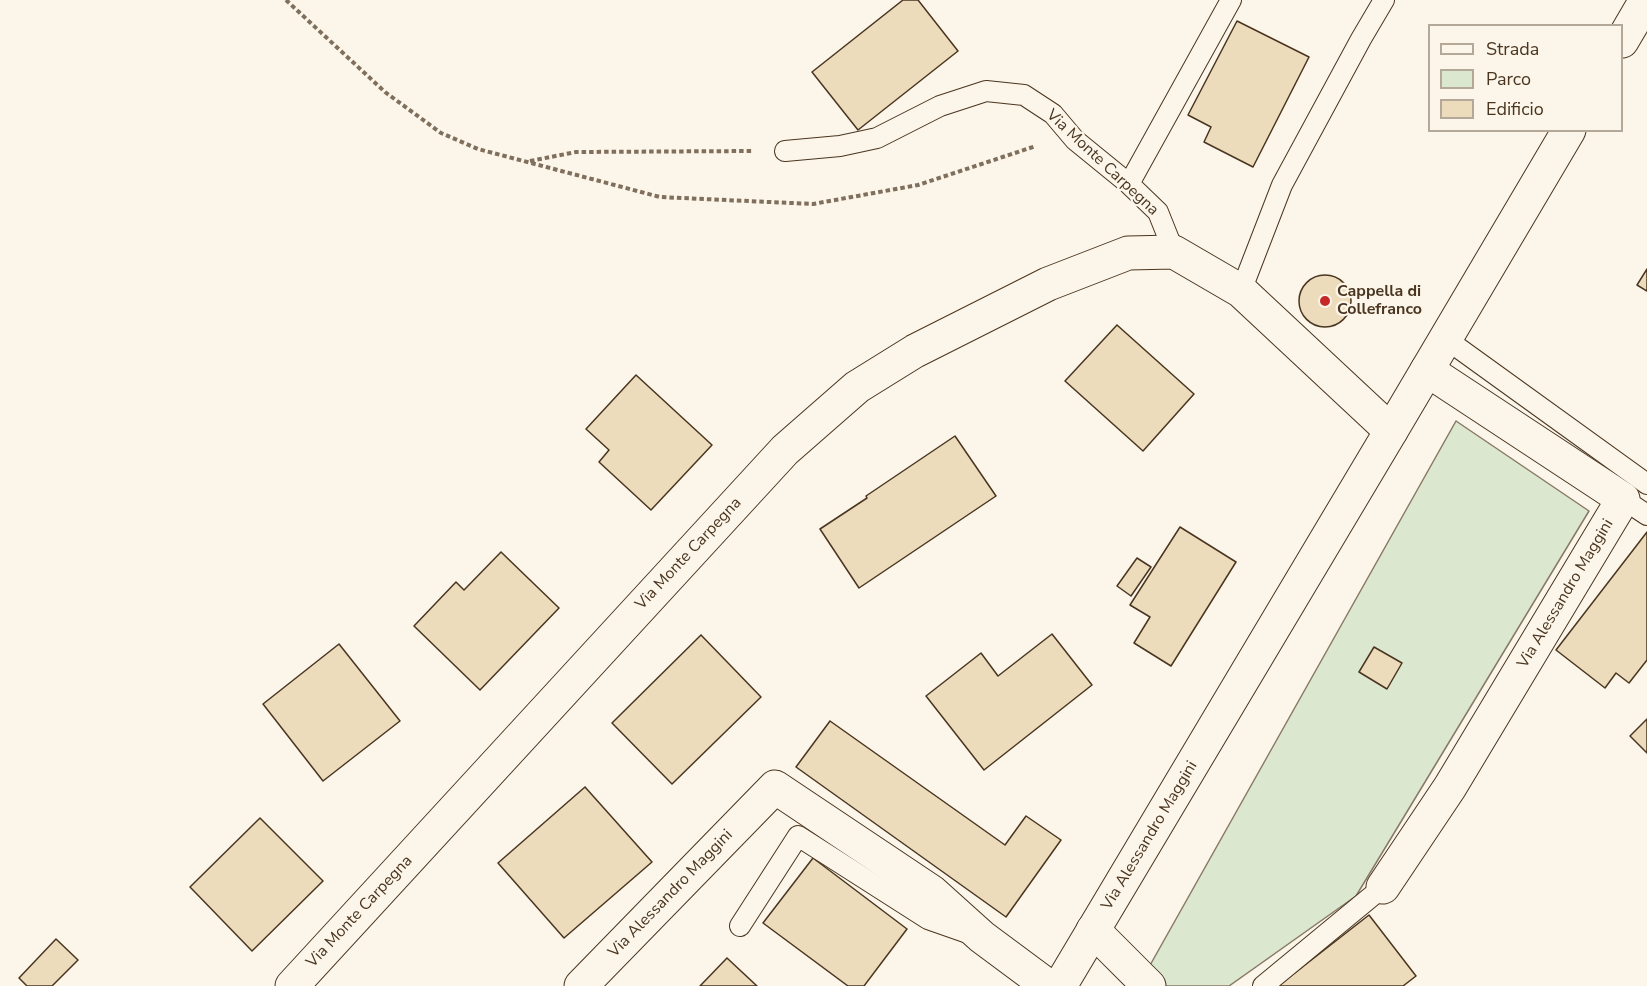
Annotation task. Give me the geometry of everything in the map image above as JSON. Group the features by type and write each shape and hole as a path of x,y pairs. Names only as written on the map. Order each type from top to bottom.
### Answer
{"street":[{"path":"1623,39 1646,0"},
{"name":"Via Alessandro Maggini","path":"1060,986 1568,132"},
{"path":"1174,252 1241,291 1392,431"},
{"name":"Via Monte Carpegna","path":"292,986 785,450 857,387 915,351 1048,284 1128,254 1174,252"},
{"path":"1427,370 1639,499"},
{"name":"Via Alessandro Maggini","path":"1383,887 1639,499"},
{"name":"Via Alessandro Maggini","path":"581,986 775,787 932,892 982,938 1048,986"},
{"path":"1093,930 1149,986"}],"lane":[{"path":"1129,184 1231,0"},
{"path":"1241,291 1282,185 1384,0"},
{"name":"Via Monte Carpegna","path":"785,151 840,146 877,138 940,106 986,91 1024,96 1053,114 1075,140 1129,184 1158,212 1174,252"},
{"path":"1446,339 1639,499"},
{"path":"740,926 798,836 928,920 982,938"},
{"path":"1263,986 1383,887"}],"path":[{"path":"286,0 385,92 441,133 478,149 526,161 576,152 785,151"}],"green space":[{"path":"1456,421 1589,511 1356,896 1229,986 1166,986 1149,967"}],"building":[{"path":"903,0 918,0 958,51 858,130 812,72"},
{"path":"1237,21 1309,57 1253,167 1204,142 1211,127 1188,115"},
{"path":"1647,269 1647,291 1637,285"},
{"name":"Cappella di Collefranco","path":"1325,275 1339,279 1347,287 1351,301 1347,315 1339,323 1325,327 1311,323 1303,315 1299,301 1303,287 1311,279"},
{"path":"1117,325 1194,394 1143,451 1065,381"},
{"path":"636,375 712,445 651,510 599,462 609,450 586,429"},
{"path":"955,436 996,496 859,588 820,529"},
{"path":"1180,527 1236,562 1171,666 1134,643 1150,617 1130,605"},
{"path":"1647,532 1647,660 1629,683 1616,673 1605,688 1556,650"},
{"path":"501,552 559,608 480,690 414,626 456,582 464,590"},
{"path":"1137,558 1151,567 1131,596 1117,586"},
{"path":"1052,634 1092,685 984,770 926,696 981,653 998,676"},
{"path":"701,635 761,697 672,784 612,723"},
{"path":"339,644 400,721 323,781 263,704"},
{"path":"1374,647 1402,663 1387,689 1359,672"},
{"path":"1647,719 1647,753 1630,736"},
{"path":"830,721 1005,845 1026,816 1061,840 1006,917 796,767"},
{"path":"585,787 652,862 564,938 498,863"},
{"path":"260,818 323,881 252,951 190,887"},
{"path":"813,858 907,929 864,986 848,986 763,923"},
{"path":"1369,915 1416,976 1403,986 1278,986"},
{"path":"56,939 78,960 52,986 27,986 19,978"},
{"path":"727,958 757,986 700,986"}],"place":[{"name":"Cappella di Collefranco","path":"1325,301"}]}
